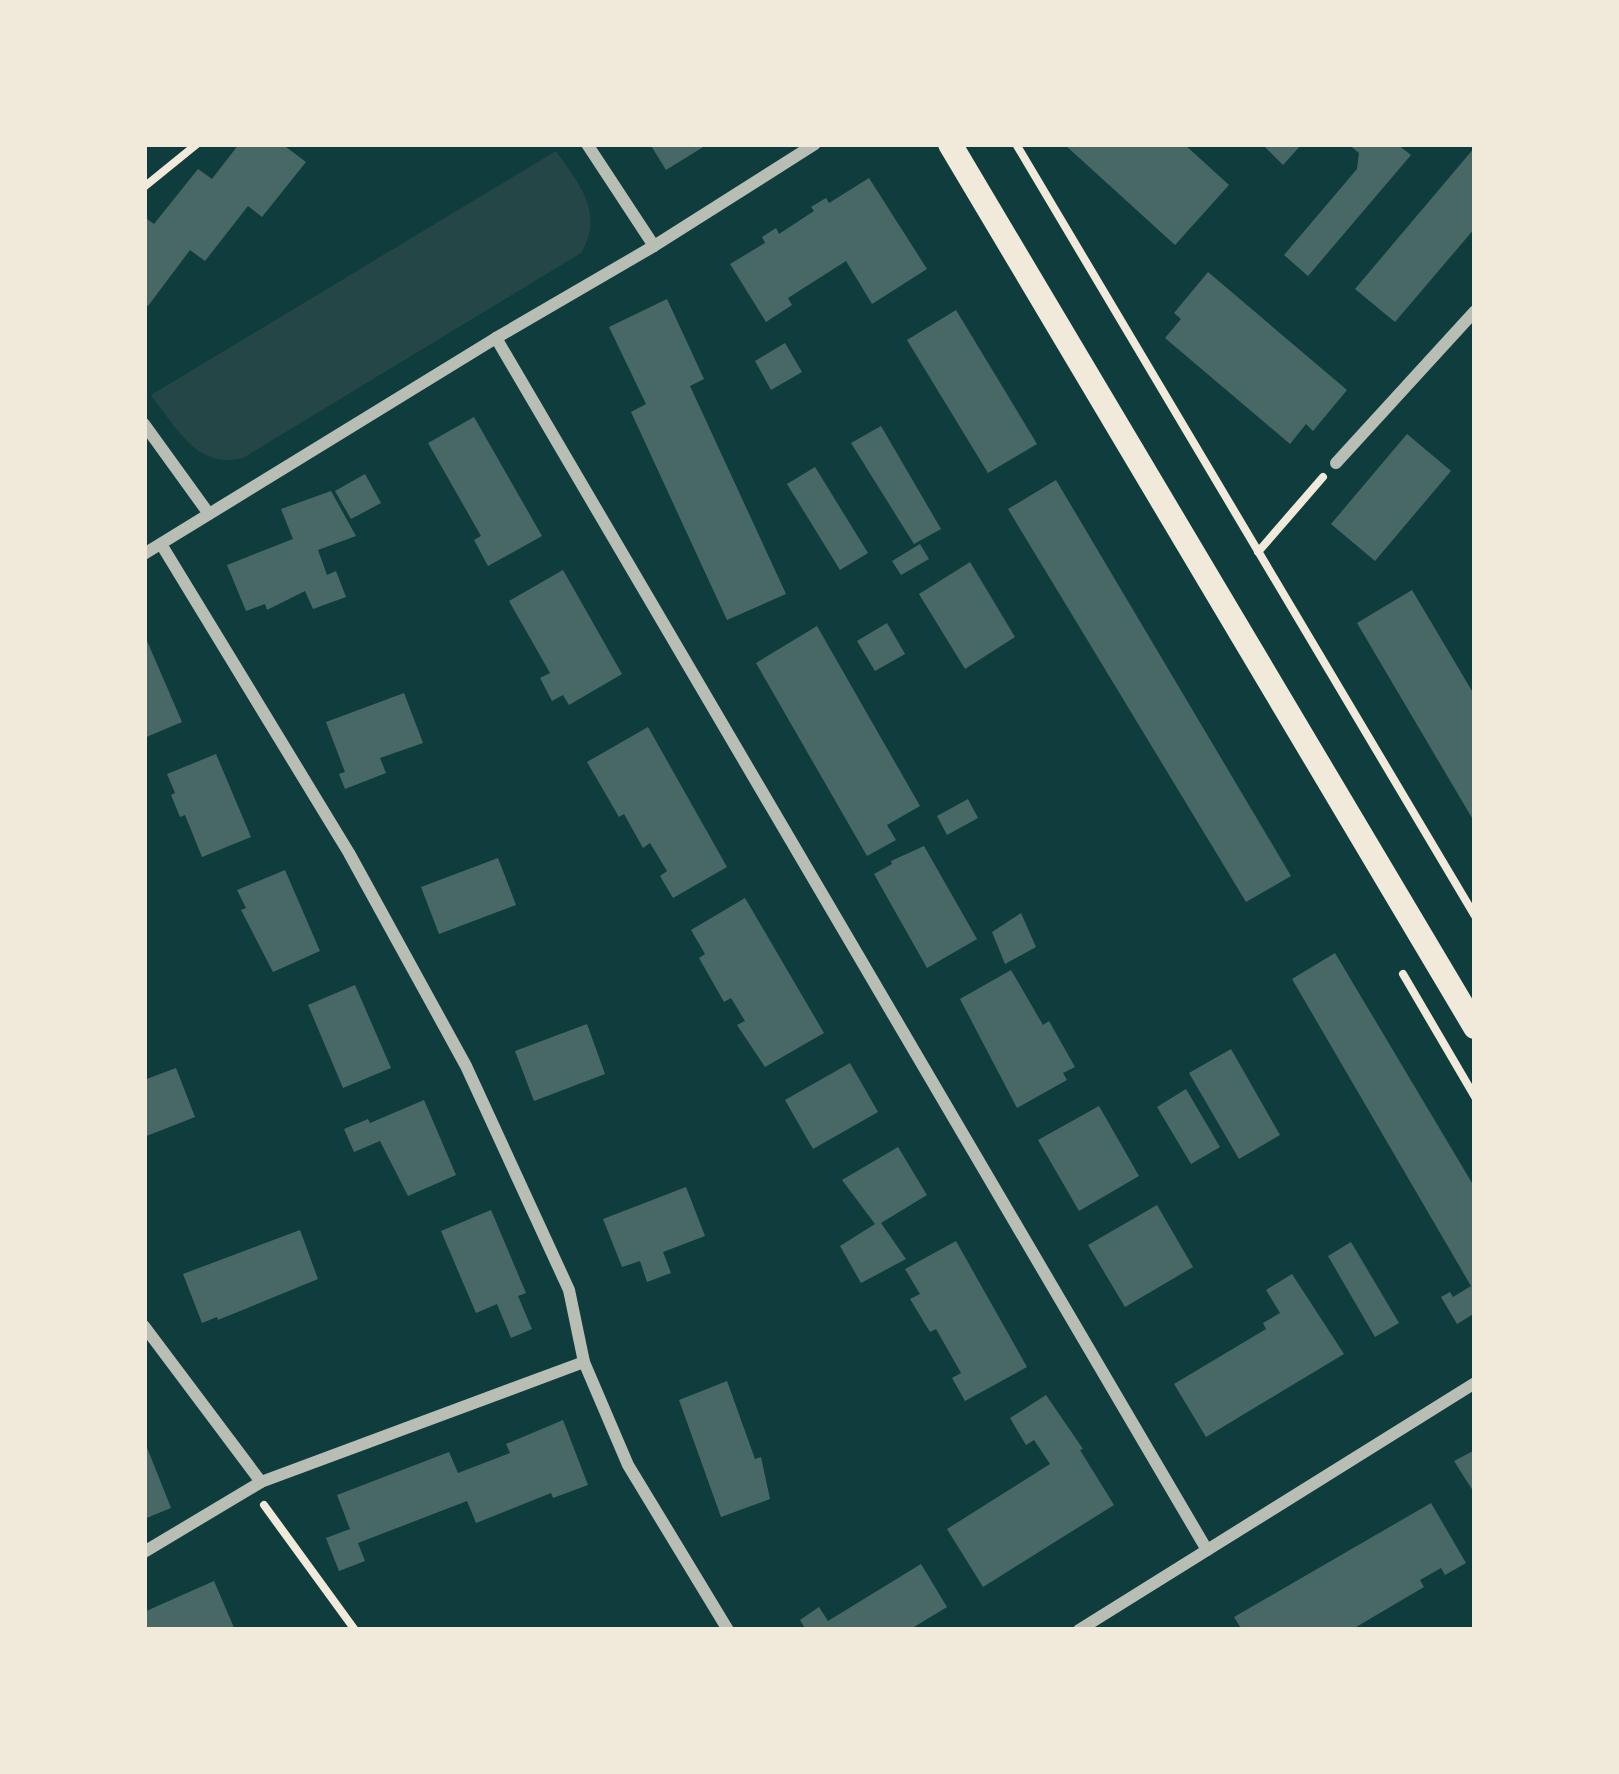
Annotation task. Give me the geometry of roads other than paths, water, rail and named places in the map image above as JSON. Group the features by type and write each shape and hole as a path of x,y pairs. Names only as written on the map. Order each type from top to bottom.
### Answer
{"main road":[{"path":"950,144 1475,1027"}],"street":[{"path":"587,144 654,246"},
{"path":"144,554 815,144"},
{"path":"1336,463 1475,310"},
{"path":"496,338 1207,1550"},
{"path":"144,424 209,514"},
{"path":"161,544 349,853 466,1066 568,1290 584,1362 628,1465 728,1630"},
{"path":"144,1326 256,1485"},
{"path":"144,1552 256,1485 584,1362"},
{"path":"1078,1630 1475,1383"}]}
